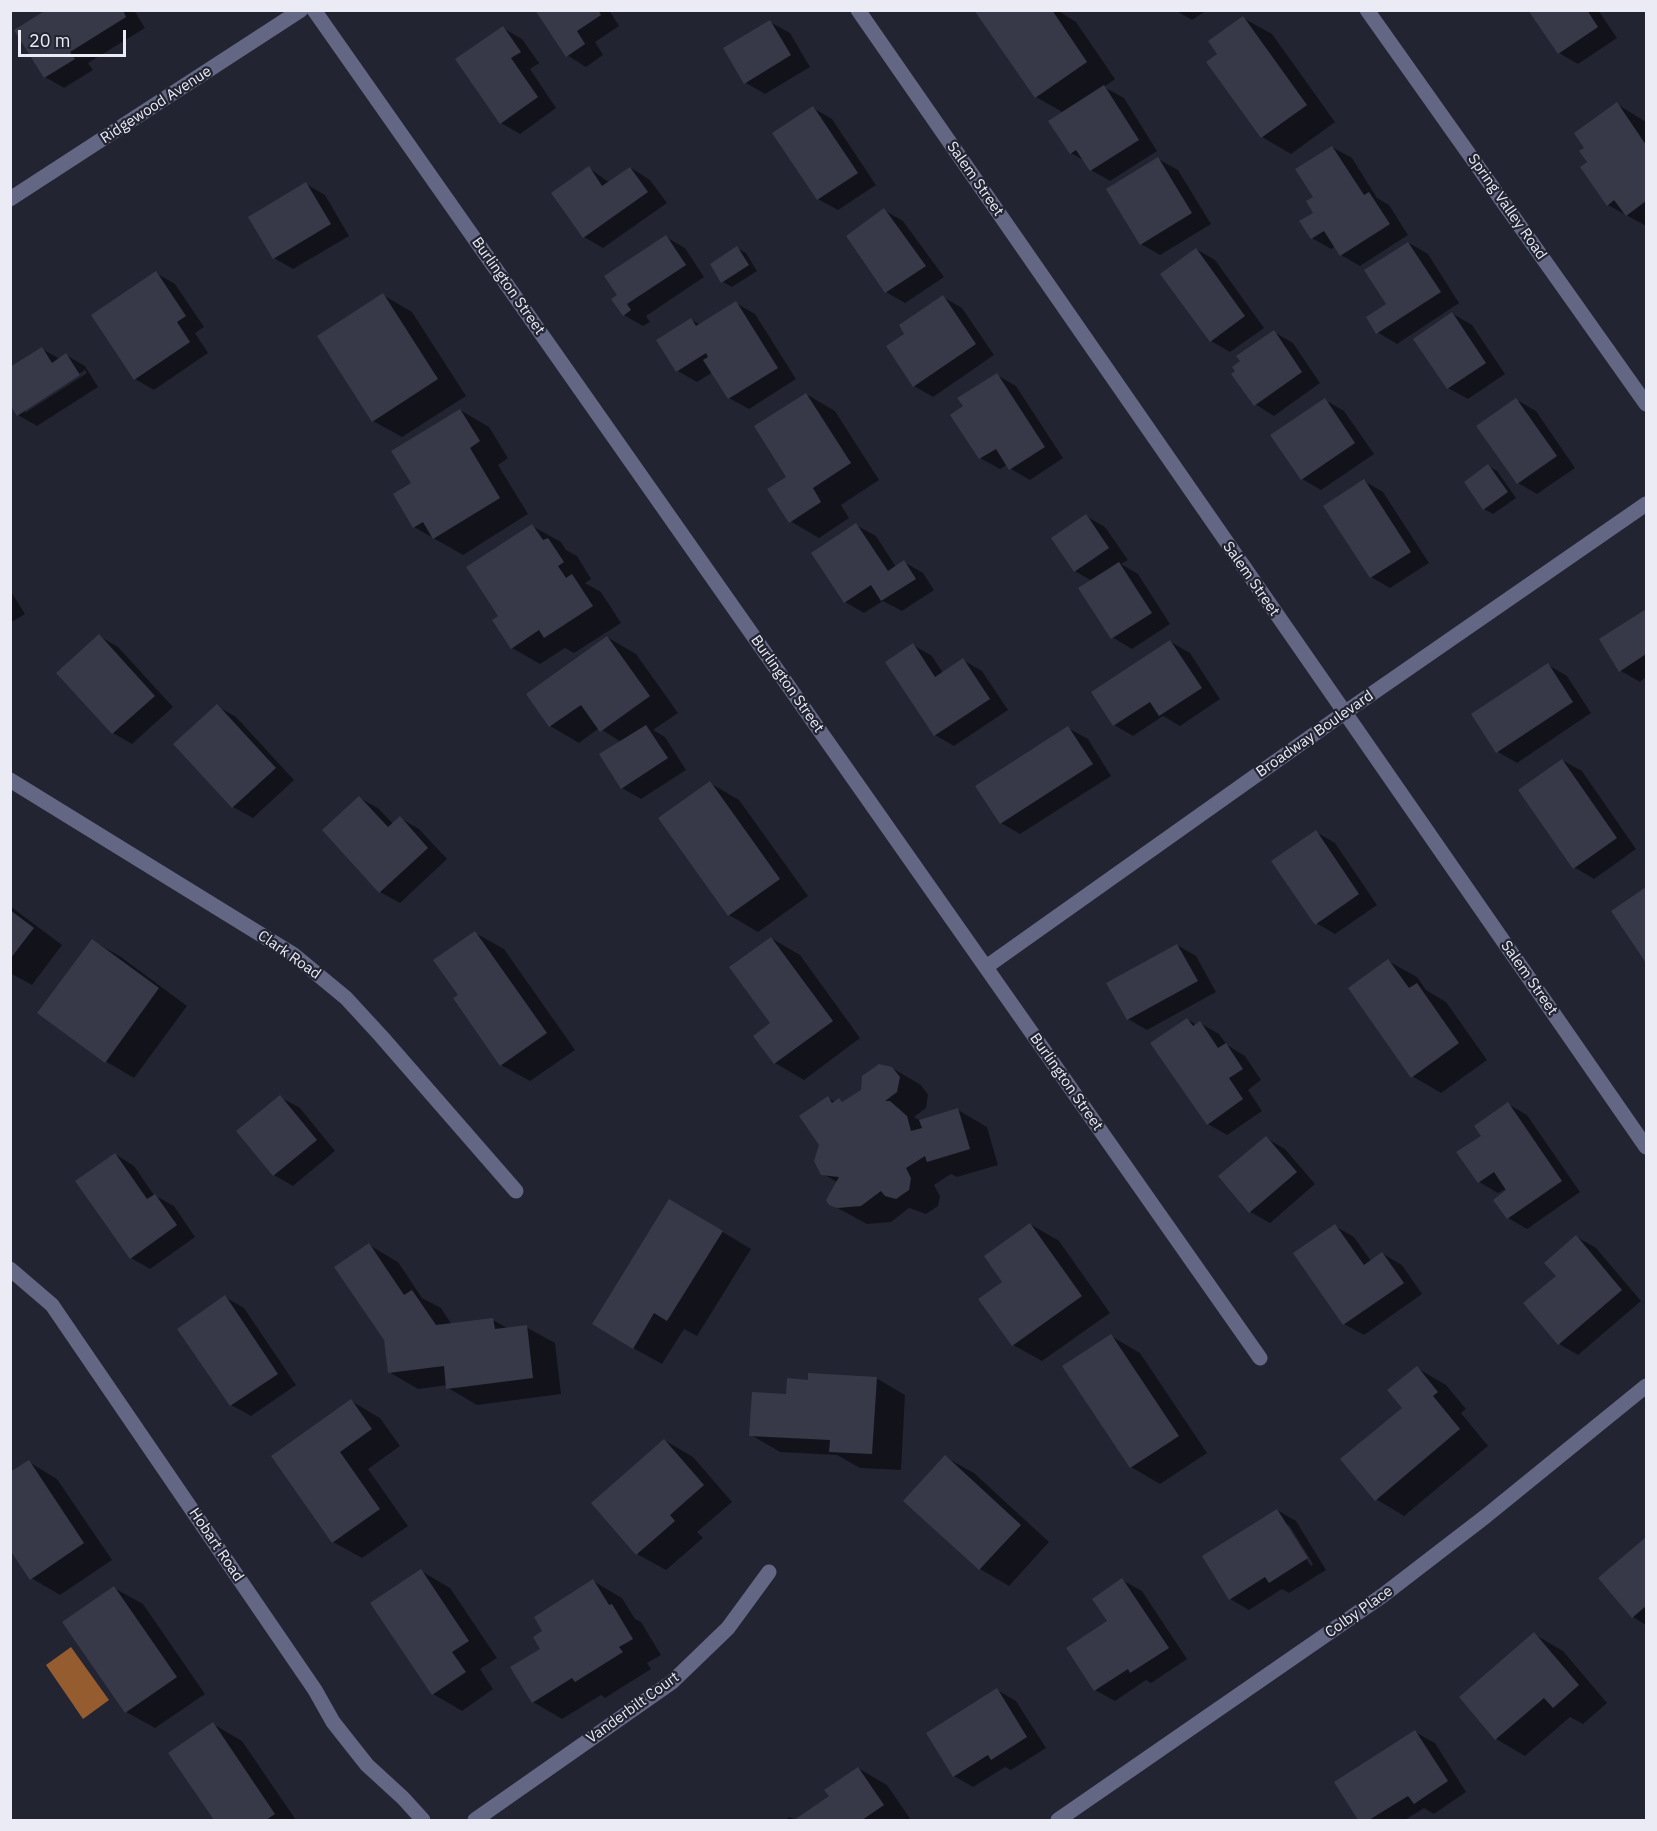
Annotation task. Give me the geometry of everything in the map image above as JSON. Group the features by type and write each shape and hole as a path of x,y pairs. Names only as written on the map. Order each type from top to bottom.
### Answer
{"street":[{"name":"Ridgewood Avenue","path":"10,200 301,10"},
{"name":"Burlington Street","path":"314,10 1260,1358"},
{"name":"Salem Street","path":"858,10 1647,1147"},
{"name":"Spring Valley Road","path":"1367,10 1647,404"},
{"name":"Broadway Boulevard","path":"986,967 1344,713 1647,504"},
{"name":"Clark Road","path":"10,780 294,955 346,998 516,1191"},
{"name":"Hobart Road","path":"10,1269 52,1305 315,1690 333,1722 367,1765 403,1798 423,1821"},
{"name":"Colby Place","path":"1058,1821 1382,1596 1486,1516 1647,1386"},
{"name":"Vanderbilt Court","path":"475,1821 672,1682 728,1628 769,1572"}],"shaded area":[{"path":"71,1647 109,1700 83,1719 46,1665"}],"building":[{"path":"46,10 123,10 126,17 70,52 75,59 44,78 14,30"},
{"path":"535,10 598,10 601,15 577,31 585,44 566,57"},
{"path":"974,10 1052,10 1087,62 1035,98"},
{"path":"1528,10 1587,10 1598,27 1558,54"},
{"path":"1243,16 1307,105 1261,138 1206,62 1217,54 1208,41"},
{"path":"770,20 791,55 744,84 723,48"},
{"path":"503,26 521,52 511,58 538,97 500,124 455,59"},
{"path":"1104,85 1139,140 1090,171 1076,150 1070,154 1048,121"},
{"path":"1617,102 1646,145 1646,201 1626,216 1614,200 1607,206 1580,167 1587,162 1579,151 1584,148 1574,133"},
{"path":"813,106 858,173 817,200 772,133"},
{"path":"1332,146 1364,195 1369,192 1390,224 1340,256 1324,231 1311,239 1299,221 1313,213 1306,201 1313,197 1295,169"},
{"path":"1158,157 1192,213 1140,245 1106,189"},
{"path":"589,166 602,186 630,167 648,192 583,238 551,193"},
{"path":"306,182 331,224 273,259 248,217"},
{"path":"884,208 926,266 885,293 846,236"},
{"path":"666,235 686,265 627,304 631,310 623,316 611,299 617,295 604,276"},
{"path":"1408,242 1441,292 1376,334 1366,317 1386,304 1364,270"},
{"path":"737,246 749,265 721,283 710,264"},
{"path":"1196,248 1245,316 1210,342 1160,274"},
{"path":"156,271 186,316 177,322 190,342 134,380 91,315"},
{"path":"383,293 438,379 372,422 317,336"},
{"path":"943,295 976,344 913,387 886,346 904,334 899,325"},
{"path":"736,301 778,368 728,399 703,360 708,357 706,353 676,372 656,340 691,318 696,326"},
{"path":"1452,312 1486,363 1447,389 1413,339"},
{"path":"1274,330 1302,372 1254,406 1231,374 1235,371 1232,367 1240,361 1236,356"},
{"path":"42,347 52,363 66,353 80,375 17,416 10,405 10,367"},
{"path":"997,373 1045,447 1009,470 996,449 979,459 950,415 963,406 957,398"},
{"path":"806,393 851,463 813,488 821,502 789,523 767,489 786,477 754,426"},
{"path":"1325,398 1355,443 1301,480 1270,435"},
{"path":"1516,398 1557,456 1517,484 1476,426"},
{"path":"460,409 480,441 470,448 500,498 433,539 423,522 413,528 393,494 411,483 391,451"},
{"path":"1488,464 1508,492 1483,510 1464,482"},
{"path":"1364,479 1411,552 1370,578 1323,506"},
{"path":"1086,514 1109,548 1074,572 1051,538"},
{"path":"856,523 888,571 904,560 916,579 881,601 871,585 844,603 811,553"},
{"path":"532,524 543,540 548,538 564,562 558,566 566,578 572,574 593,606 544,638 539,630 511,649 492,620 498,616 466,567"},
{"path":"1119,562 1152,613 1111,639 1078,588"},
{"path":"1646,609 1646,654 1619,672 1599,639"},
{"path":"99,634 155,696 112,734 56,673"},
{"path":"607,636 650,696 600,732 581,705 549,727 526,694"},
{"path":"1170,640 1202,688 1159,716 1150,702 1113,726 1091,692"},
{"path":"913,643 935,677 963,658 990,699 934,736 885,662"},
{"path":"1548,663 1573,702 1496,753 1471,714"},
{"path":"217,704 276,768 232,808 173,744"},
{"path":"646,725 668,758 621,789 599,754"},
{"path":"1068,726 1093,764 1000,824 975,786"},
{"path":"1562,759 1617,838 1573,869 1518,790"},
{"path":"710,781 780,879 728,916 658,818"},
{"path":"359,796 388,827 400,816 428,848 379,893 322,830"},
{"path":"1316,830 1359,894 1315,925 1271,861"},
{"path":"1646,887 1646,963 1611,911"},
{"path":"10,910 34,928 10,959"},
{"path":"475,931 547,1033 500,1066 453,998 458,995 433,960"},
{"path":"771,937 833,1021 774,1064 753,1036 770,1023 729,967"},
{"path":"92,939 159,988 105,1063 37,1013"},
{"path":"1177,944 1198,981 1127,1020 1106,983"},
{"path":"1388,959 1409,988 1417,983 1459,1043 1411,1078 1348,988"},
{"path":"1187,1018 1193,1026 1200,1021 1218,1048 1226,1043 1243,1069 1229,1078 1243,1099 1207,1125 1150,1043"},
{"path":"879,1064 892,1067 900,1077 897,1092 885,1101 890,1101 907,1116 911,1131 922,1128 919,1120 958,1108 970,1149 927,1162 925,1156 906,1168 911,1178 909,1190 896,1199 885,1196 881,1191 861,1206 837,1208 829,1205 826,1200 839,1177 821,1175 814,1161 819,1145 799,1116 828,1096 832,1103 839,1098 842,1102 861,1090 862,1076"},
{"path":"280,1095 317,1140 273,1176 236,1131"},
{"path":"1508,1102 1562,1181 1507,1219 1493,1200 1506,1190 1494,1172 1478,1183 1456,1152 1481,1136 1474,1126"},
{"path":"1266,1136 1297,1172 1249,1213 1218,1176"},
{"path":"115,1153 147,1199 155,1194 177,1225 130,1259 75,1181"},
{"path":"669,1199 723,1231 667,1321 654,1313 633,1349 592,1324"},
{"path":"1030,1223 1082,1296 1012,1346 978,1299 1002,1282 984,1256"},
{"path":"1335,1224 1364,1265 1382,1252 1404,1283 1343,1325 1293,1253"},
{"path":"1576,1235 1622,1290 1558,1345 1523,1303 1556,1276 1544,1263"},
{"path":"369,1243 404,1295 412,1290 436,1325 493,1318 495,1329 527,1325 533,1378 446,1389 444,1366 388,1373 384,1340 334,1267"},
{"path":"225,1295 278,1374 230,1406 177,1329"},
{"path":"1111,1334 1179,1436 1130,1468 1062,1366"},
{"path":"1417,1366 1438,1392 1433,1396 1460,1429 1375,1501 1340,1459 1402,1408 1387,1390"},
{"path":"808,1373 877,1377 872,1454 829,1452 830,1440 749,1436 752,1392 786,1394 787,1378 808,1380"},
{"path":"351,1399 372,1429 340,1452 380,1509 332,1543 271,1456"},
{"path":"664,1439 704,1485 670,1515 675,1521 636,1555 591,1503"},
{"path":"945,1455 1021,1525 979,1570 903,1501"},
{"path":"29,1460 84,1543 30,1580 10,1550 10,1472"},
{"path":"1277,1509 1308,1558 1269,1583 1265,1577 1229,1600 1202,1556"},
{"path":"1646,1537 1646,1606 1632,1618 1598,1578"},
{"path":"421,1569 469,1641 452,1652 466,1672 432,1695 370,1603"},
{"path":"1122,1578 1169,1648 1130,1673 1128,1669 1094,1691 1066,1648 1107,1621 1092,1599"},
{"path":"593,1579 609,1605 612,1604 633,1639 619,1647 623,1652 575,1682 572,1678 532,1703 510,1667 540,1649 533,1637 542,1631 534,1617"},
{"path":"114,1586 177,1677 125,1713 62,1622"},
{"path":"1534,1632 1579,1685 1553,1708 1544,1698 1495,1740 1459,1697"},
{"path":"997,1688 1027,1737 991,1760 988,1755 953,1777 926,1733"},
{"path":"213,1722 275,1814 266,1820 214,1820 168,1753"},
{"path":"1415,1730 1448,1781 1414,1804 1408,1796 1369,1820 1358,1820 1334,1782"},
{"path":"858,1767 884,1805 862,1820 794,1820 829,1796 824,1790"}]}
